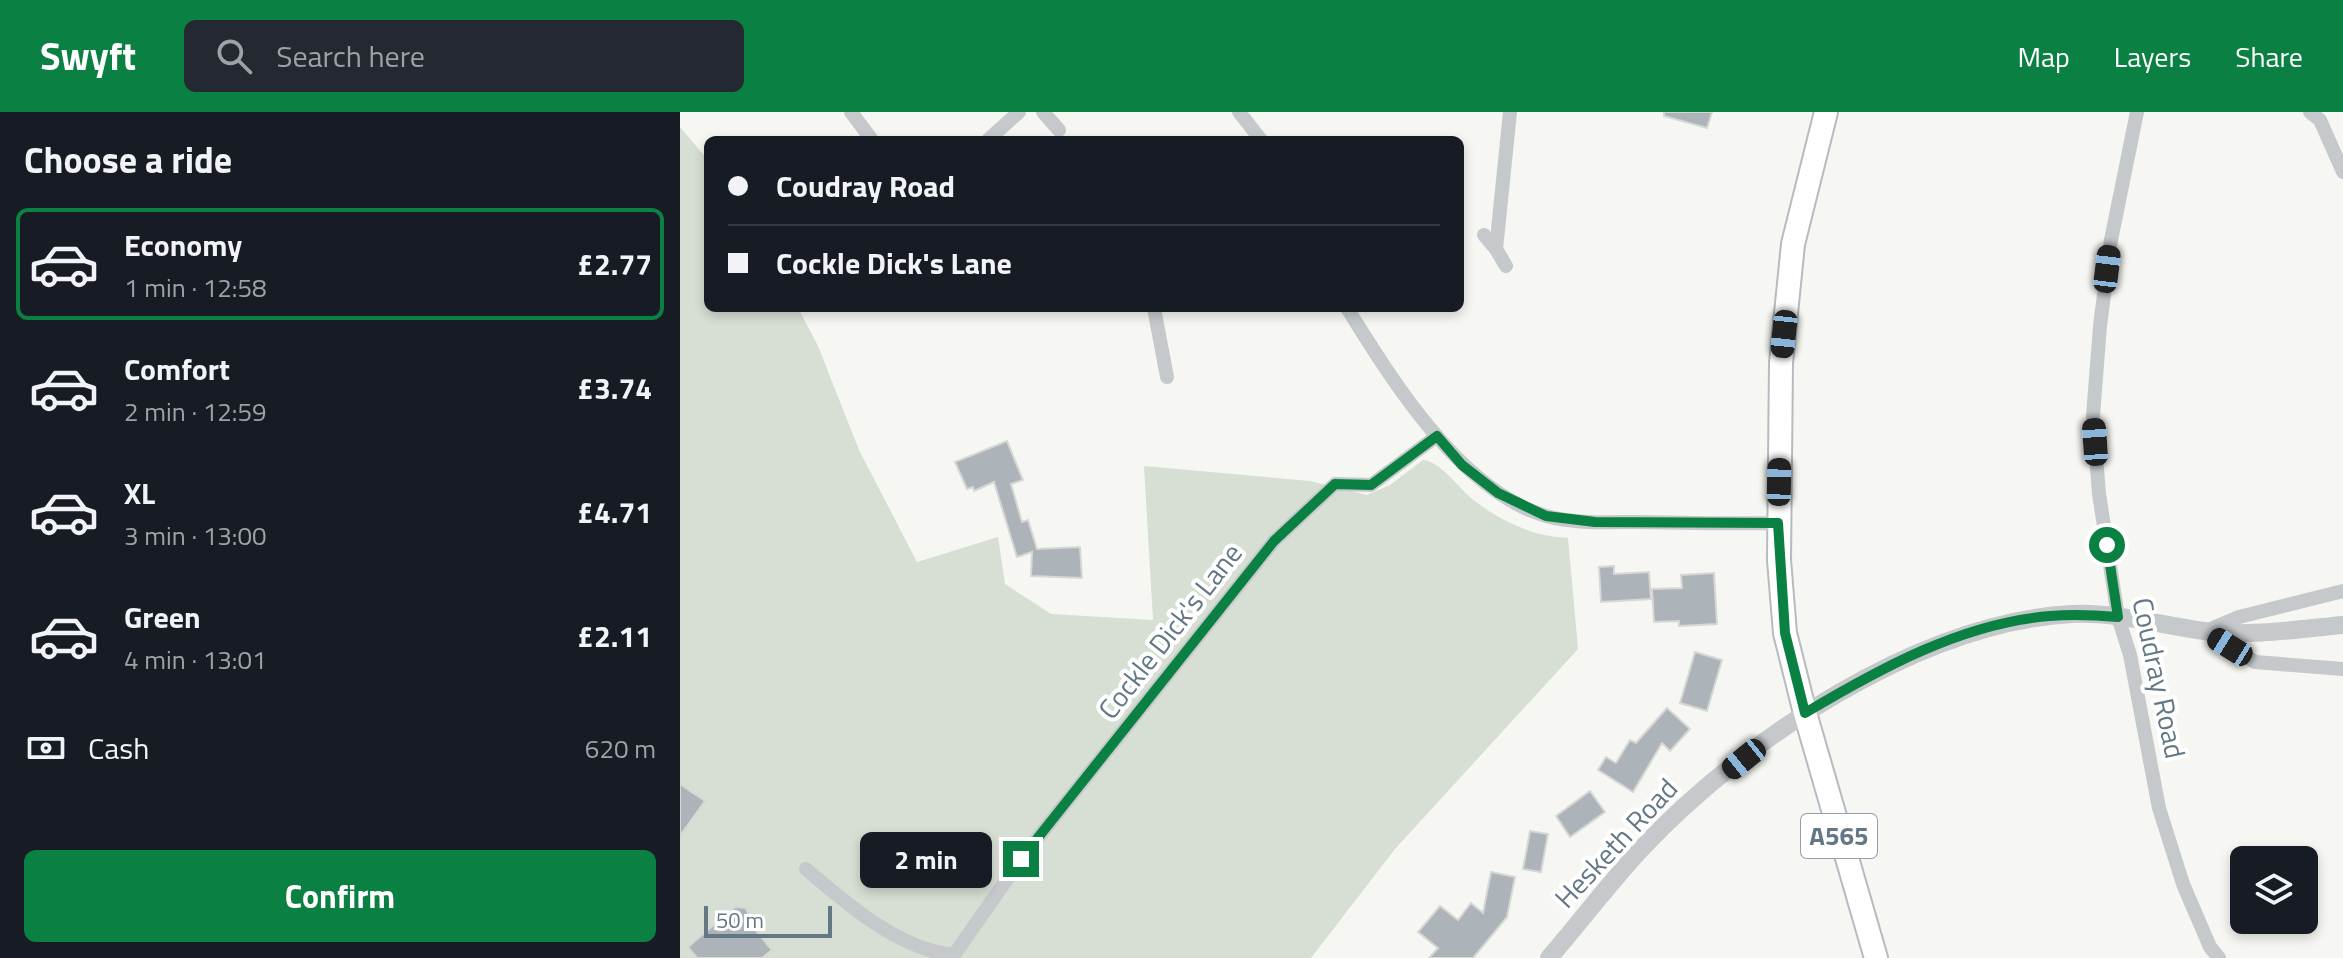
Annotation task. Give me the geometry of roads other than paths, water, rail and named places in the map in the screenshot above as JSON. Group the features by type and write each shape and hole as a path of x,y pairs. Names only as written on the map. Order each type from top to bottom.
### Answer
{"highway":[{"name":"A565","path":"1826,112 1793,244 1781,363 1778,523 1785,633 1876,958"}],"street":[{"path":"851,112 869,136"},
{"path":"992,136 1019,112"},
{"path":"1043,112 1059,130"},
{"path":"1239,112 1258,136"},
{"path":"1496,249 1510,112"},
{"name":"Coudray Road","path":"2137,112 2111,240 2100,326 2093,416 2099,494 2118,617 2130,655 2159,808 2183,884 2210,947 2219,958"},
{"path":"2310,112 2320,120 2343,172"},
{"path":"1484,235 1506,266"},
{"path":"1155,312 1167,377"},
{"path":"1349,312 1373,350 1437,436 1462,465 1498,493 1546,516 1595,522 1778,523"},
{"name":"Cockle Dick's Lane","path":"806,869 861,916 934,953 954,955 1021,859 1274,541 1335,484 1371,485 1437,436"},
{"path":"2206,632 2239,617 2343,591"},
{"name":"Hesketh Road","path":"1549,958 1643,847 1685,806 1805,713 1853,684 1914,654 1961,636 2046,616 2077,614 2146,619 2206,632 2343,625"},
{"path":"2206,632 2255,662 2343,669"}]}
